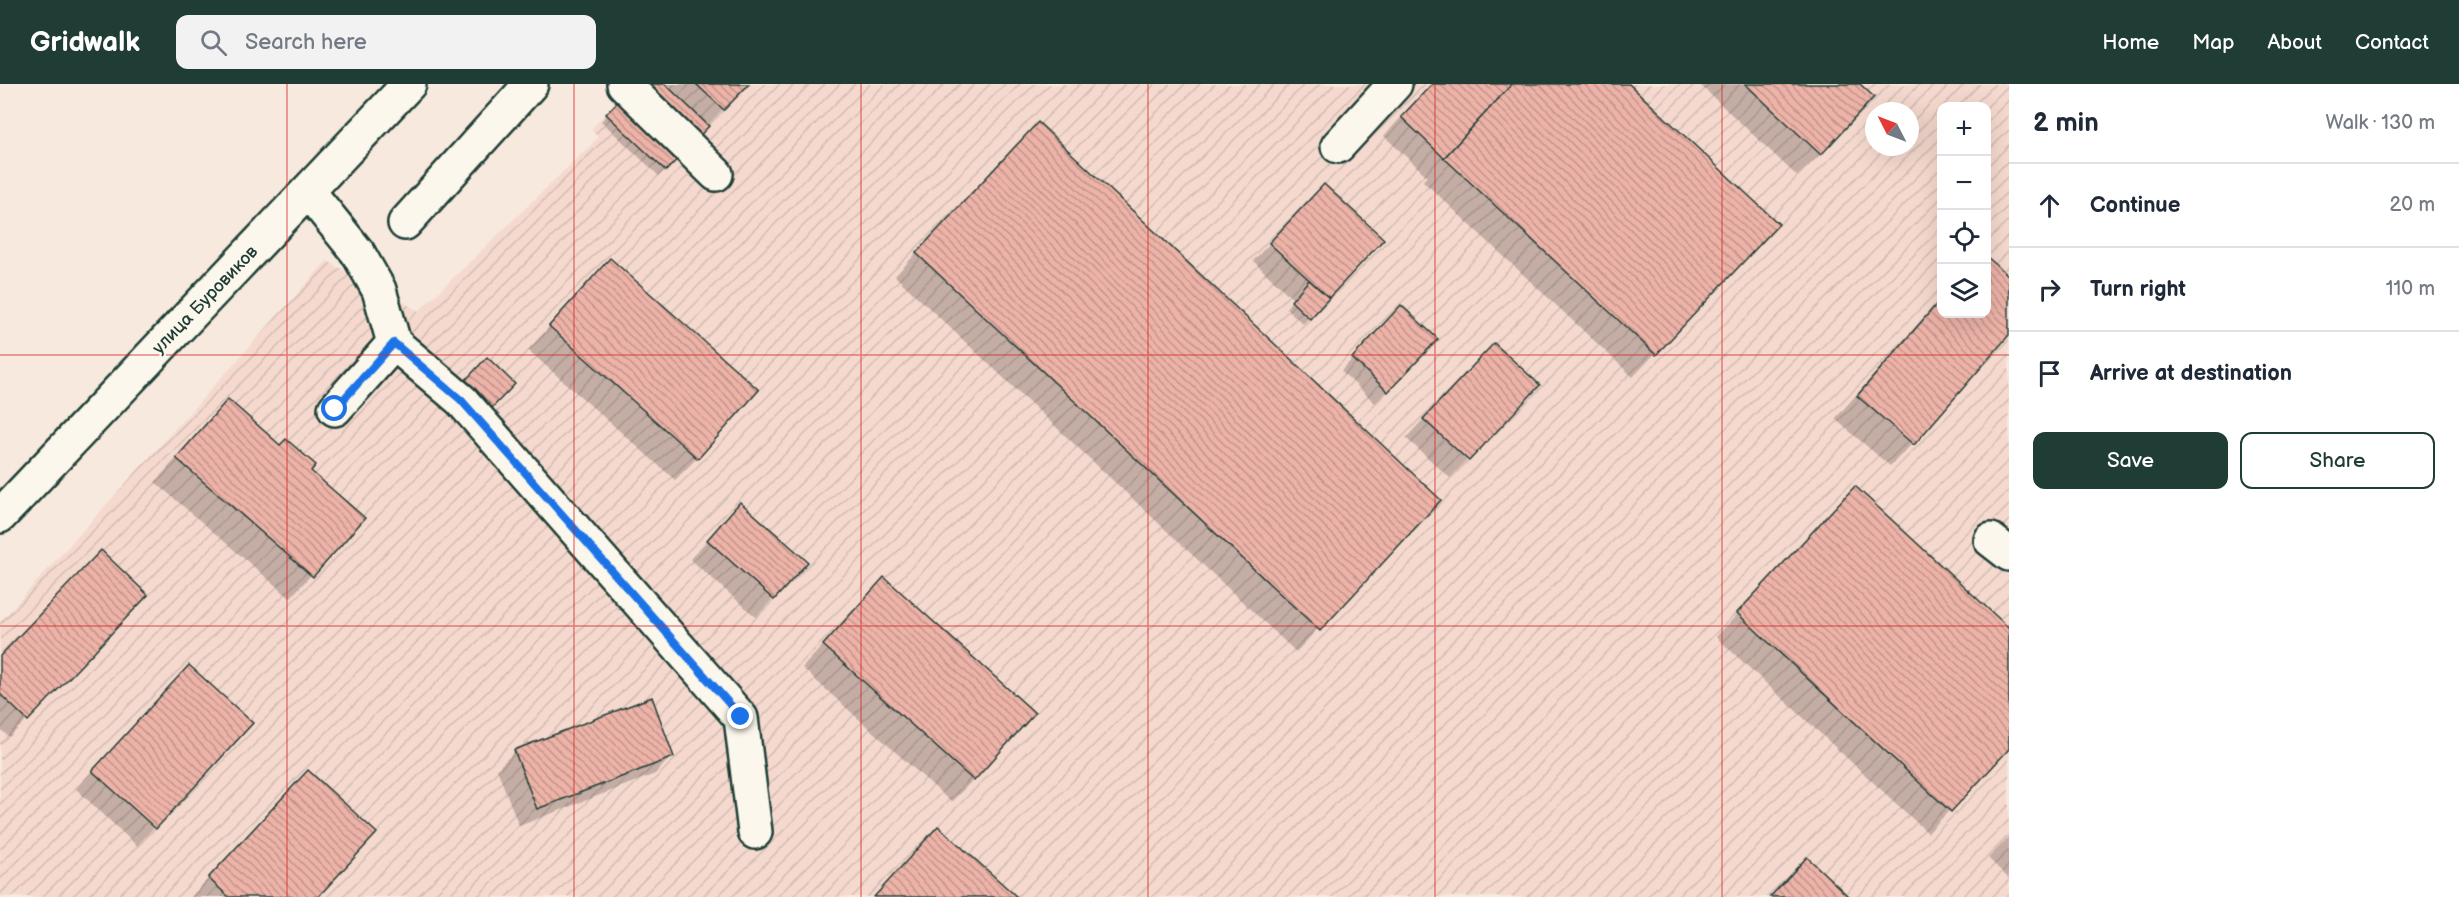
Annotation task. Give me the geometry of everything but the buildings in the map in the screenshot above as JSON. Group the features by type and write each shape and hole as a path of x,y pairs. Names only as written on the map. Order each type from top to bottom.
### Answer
{"street":[{"name":"улица Буровиков","path":"0,516 409,84"},
{"path":"405,223 531,84"},
{"path":"624,84 716,174"},
{"path":"1338,146 1395,84"},
{"path":"308,191 358,253 379,290 394,343 461,400 741,717 755,831"},
{"path":"335,409 394,343"}],"shaded area":[{"path":"634,84 2009,84 2009,897 0,897 0,622 327,261 419,311 598,138 591,129"}],"route":[{"path":"335,409 394,343 461,400 741,717"}]}
